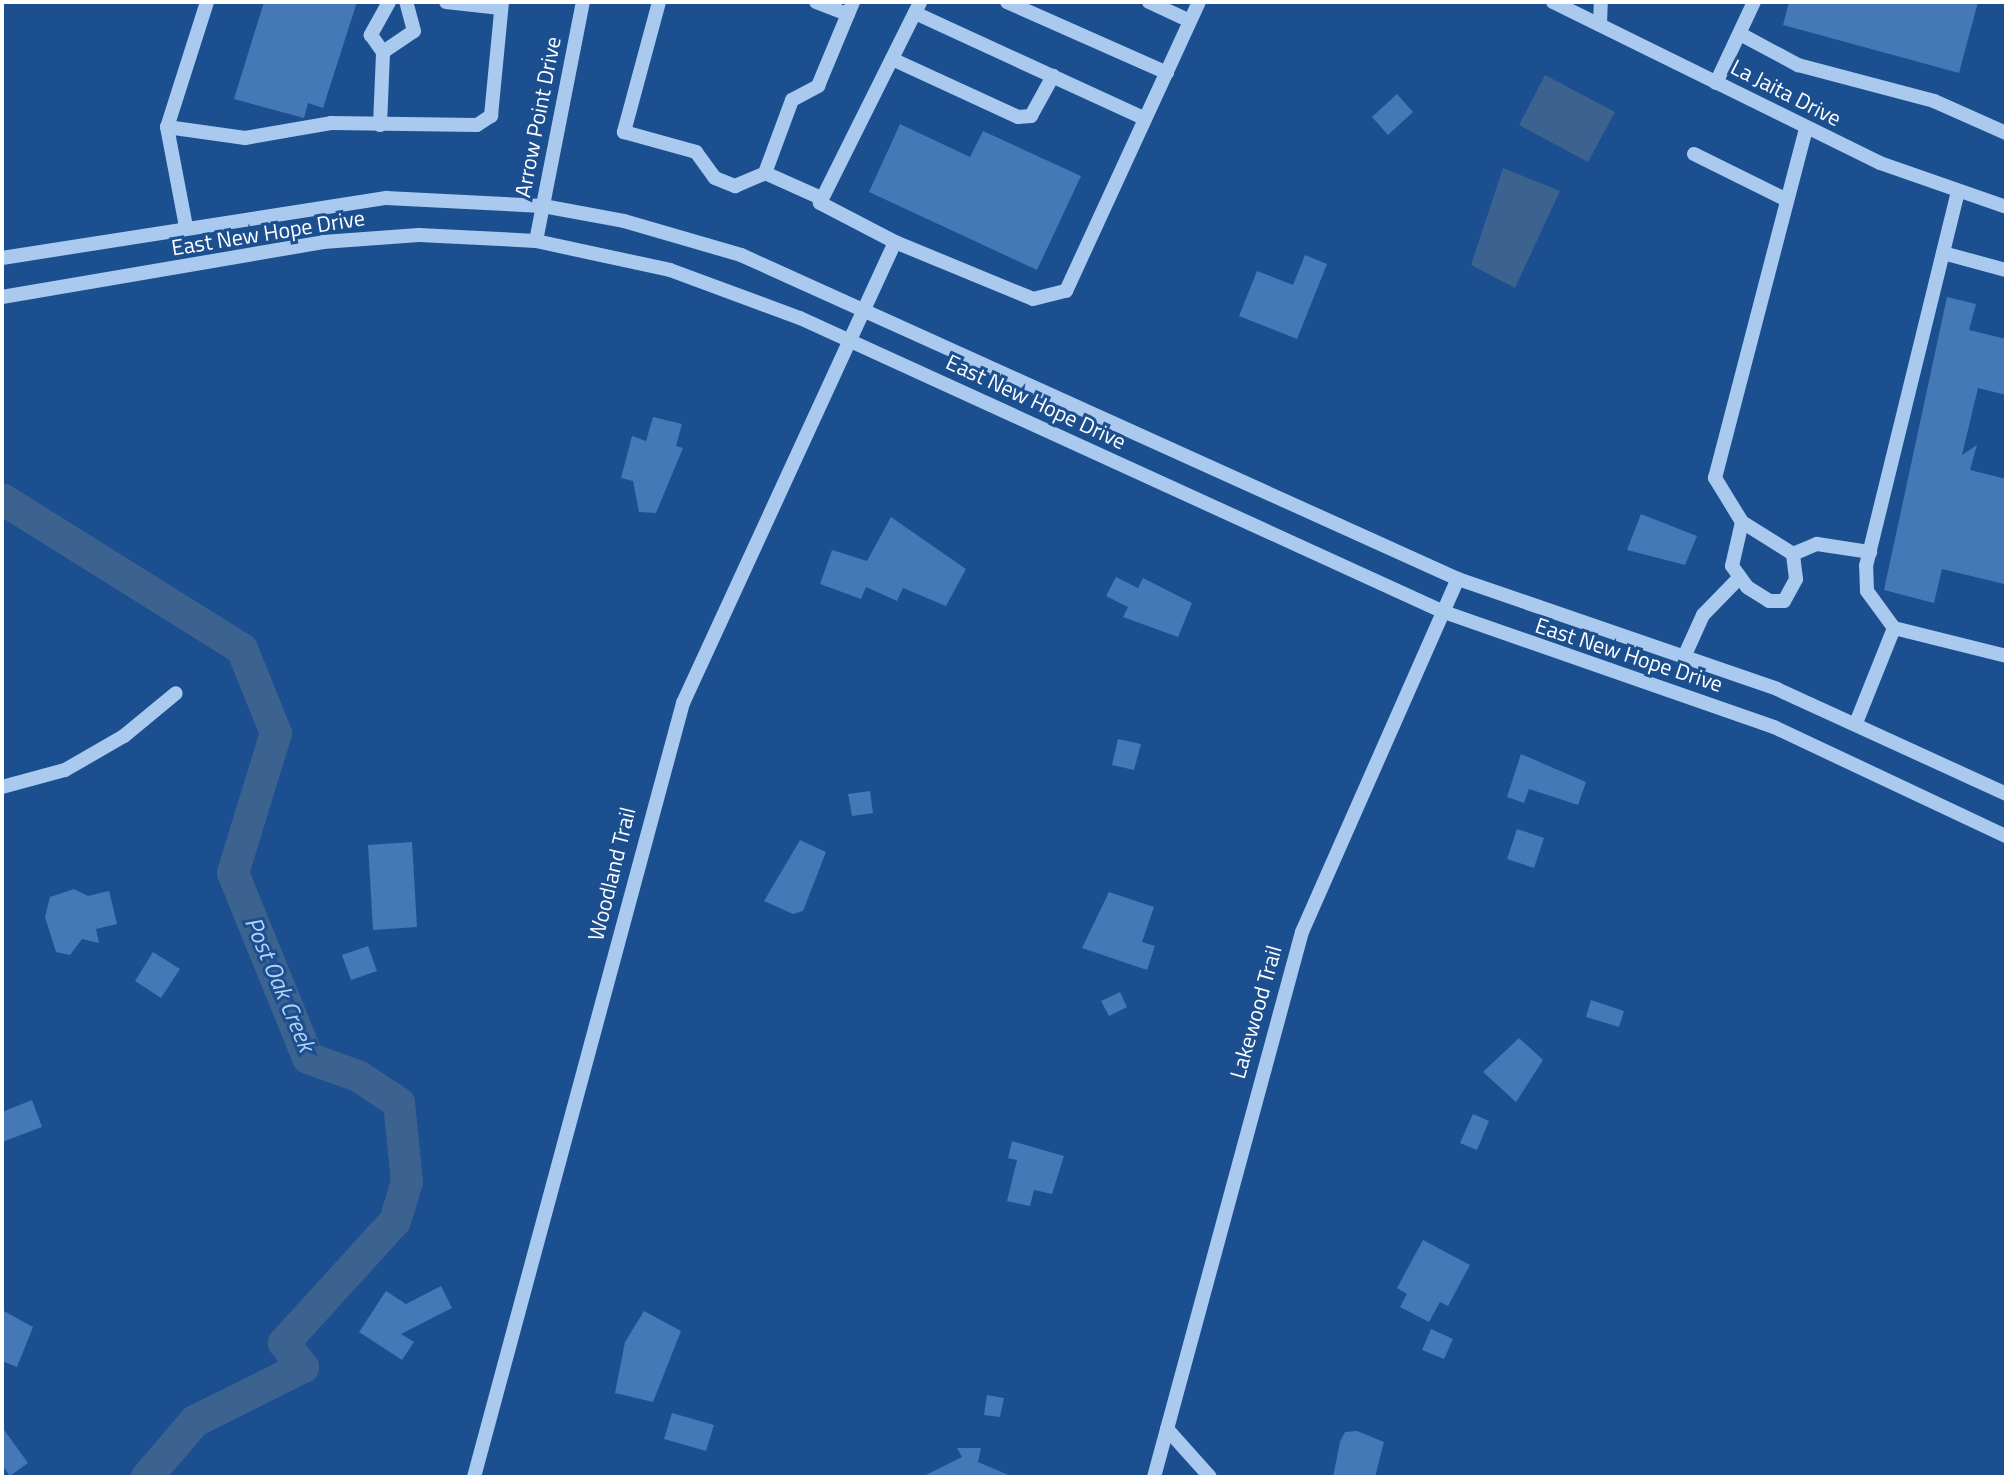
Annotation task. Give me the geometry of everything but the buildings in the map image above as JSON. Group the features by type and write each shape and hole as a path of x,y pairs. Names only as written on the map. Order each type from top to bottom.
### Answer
{"street":[{"path":"186,227 167,127 207,2"},
{"path":"380,125 383,52 371,35 389,2"},
{"path":"383,52 414,31 406,2"},
{"path":"167,127 245,138 331,123 477,125 491,116 501,5 446,2"},
{"name":"Arrow Point Drive","path":"536,241 583,2"},
{"path":"659,2 624,132 696,152 715,178 735,186 765,173 792,100 818,86 851,8 816,2"},
{"path":"1007,2 1167,73"},
{"path":"1149,2 1190,21"},
{"path":"765,173 821,198 895,242 1033,299 1052,299 1066,291 1199,2"},
{"name":"La Jaita Drive","path":"1553,2 1806,129 1958,192 2006,207"},
{"path":"1600,25 1601,2"},
{"path":"1716,83 1742,35 1754,2"},
{"path":"821,198 917,7 1145,119"},
{"path":"1742,35 1798,65 1934,101 2006,133"},
{"path":"892,59 1018,117 1031,116 1053,76"},
{"path":"1793,554 1796,579 1784,601 1769,601 1740,577 1732,566 1742,522 1733,497 1715,478 1783,198 1806,129"},
{"path":"1694,154 1783,198"},
{"path":"1958,192 1870,552 1867,591 1894,628 2006,656"},
{"name":"East New Hope Drive","path":"2,258 386,198 543,206 700,242 864,307 1458,579 1684,657 1856,723 2006,794"},
{"name":"East New Hope Drive","path":"2,297 323,242 419,235 536,241 724,286 1444,612 1787,732 2006,836"},
{"name":"Woodland Trail","path":"474,1477 683,703 895,242"},
{"path":"1943,253 2006,270"},
{"path":"1742,522 1793,554"},
{"path":"1793,554 1817,544 1870,552"},
{"path":"1684,657 1703,615 1740,577"},
{"name":"Lakewood Trail","path":"1154,1477 1302,932 1458,579"},
{"path":"1856,723 1894,628"},
{"path":"2,787 65,770 124,736 176,693"},
{"path":"1167,1429 1210,1477"}],"water":[{"path":"1545,75 1615,112 1588,162 1519,125"},
{"path":"1503,168 1560,191 1515,288 1471,265"}],"waterway":[{"name":"Post Oak Creek","path":"2,499 242,649 276,733 233,873 308,1058 358,1076 399,1103 407,1182 395,1221 284,1343 303,1367 195,1421 147,1477"}]}
